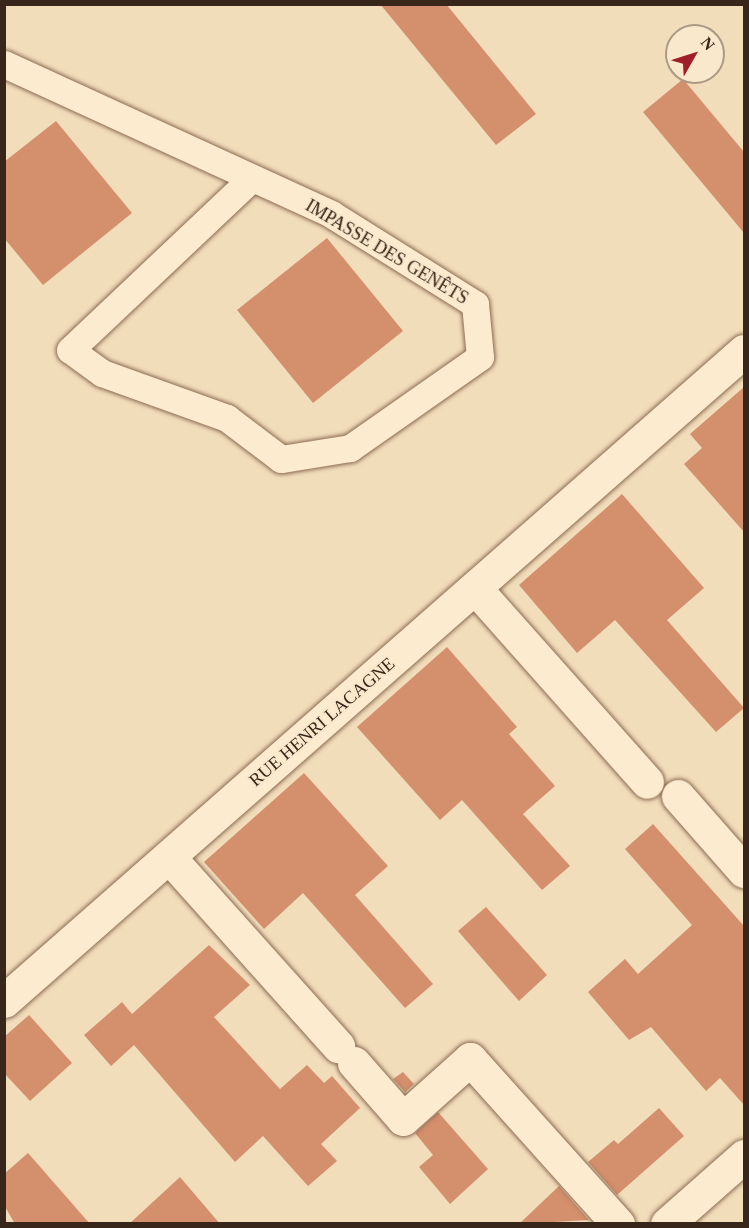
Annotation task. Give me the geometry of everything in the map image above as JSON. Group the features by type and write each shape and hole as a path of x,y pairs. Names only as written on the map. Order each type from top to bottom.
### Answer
{"street":[{"name":"RUE HENRI LACAGNE","path":"4,1001 744,351"},
{"path":"475,588 647,782"},
{"path":"678,796 744,871"},
{"path":"169,856 403,1119 470,1059 618,1224"},
{"path":"667,1224 744,1156"}],"lane":[{"name":"IMPASSE DES GENÊTS","path":"4,64 252,177 331,214 475,304 480,357 350,448 281,459 226,418 102,373 70,350 252,177"}],"building":[{"path":"380,4 446,4 536,114 496,145"},
{"path":"677,84 687,84 744,152 744,233 643,112"},
{"path":"56,121 132,213 43,285 4,238 4,162"},
{"path":"327,238 403,331 313,403 237,310"},
{"path":"744,387 744,532 684,464 702,448 690,434"},
{"path":"622,494 704,588 667,620 744,708 716,732 615,620 577,653 519,585"},
{"path":"447,647 517,727 509,734 555,786 523,814 570,866 542,890 462,800 440,820 357,727"},
{"path":"304,773 388,866 355,895 433,984 405,1008 303,893 264,929 204,862"},
{"path":"653,824 744,926 744,1105 720,1078 706,1091 651,1027 629,1040 588,992 625,959 638,974 692,925 625,849"},
{"path":"486,907 547,975 519,1001 458,931"},
{"path":"209,945 250,985 214,1017 280,1089 307,1065 324,1083 332,1076 360,1108 321,1144 337,1161 308,1186 263,1136 235,1162 134,1045 111,1066 84,1035 122,1002 132,1014"},
{"path":"29,1015 72,1063 30,1101 4,1073 4,1037"},
{"path":"403,1072 414,1084 405,1092 393,1079"},
{"path":"659,1108 684,1136 617,1195 588,1162 614,1140 618,1144"},
{"path":"438,1112 488,1169 450,1204 419,1167 433,1155 415,1133"},
{"path":"28,1153 90,1224 15,1224 4,1205 4,1174"},
{"path":"180,1177 220,1224 129,1224"},
{"path":"559,1186 589,1220 519,1224"}]}
